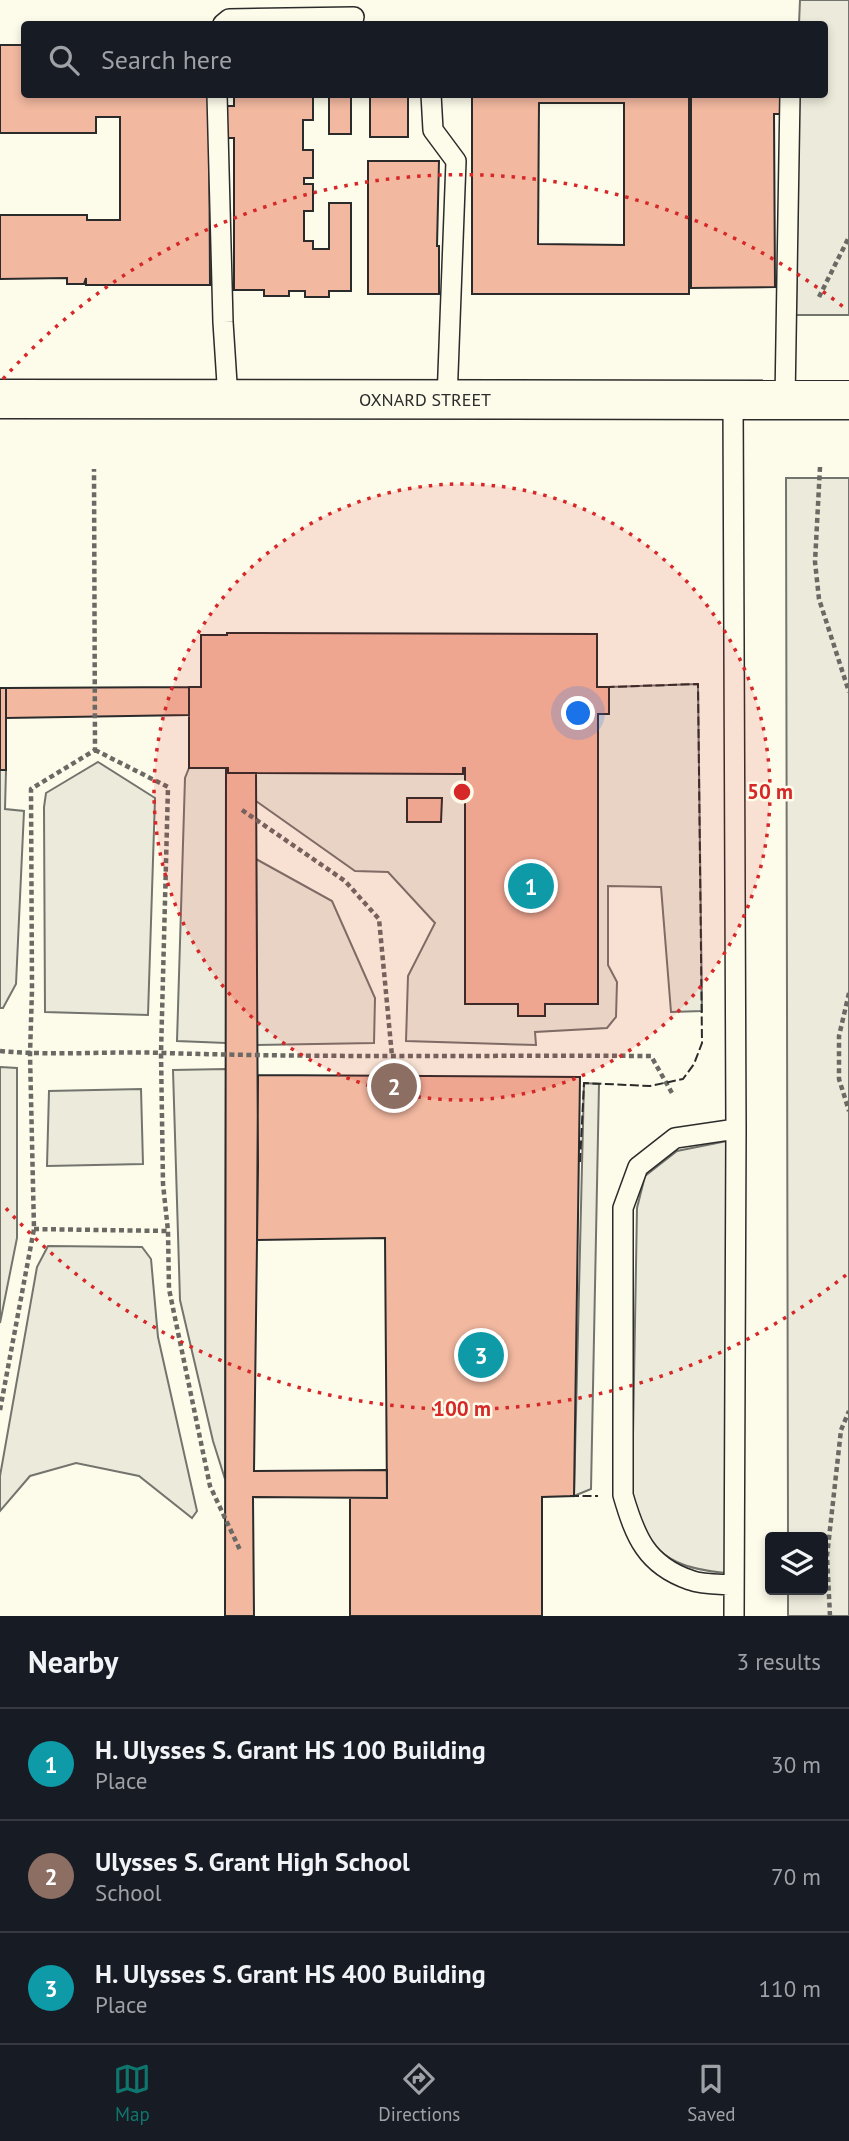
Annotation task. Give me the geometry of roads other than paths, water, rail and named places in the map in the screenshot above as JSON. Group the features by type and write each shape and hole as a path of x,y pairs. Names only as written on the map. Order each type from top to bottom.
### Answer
{"main road":[{"name":"OXNARD STREET","path":"0,399 849,400"}],"lane":[{"path":"227,21 354,17"},
{"path":"217,98 223,322 228,400"},
{"path":"431,98 433,130 456,161 447,400"},
{"path":"785,400 790,98"},
{"path":"733,401 736,1129 734,1616"},
{"path":"734,1585 691,1581 655,1563 633,1531 622,1495 623,1208 638,1167 676,1138 736,1129"}],"place":[{"name":"H. Ulysses S. Grant HS 100 Building","path":"531,886"},
{"name":"Ulysses S. Grant High School","path":"394,1086"},
{"name":"H. Ulysses S. Grant HS 400 Building","path":"481,1355"}]}
